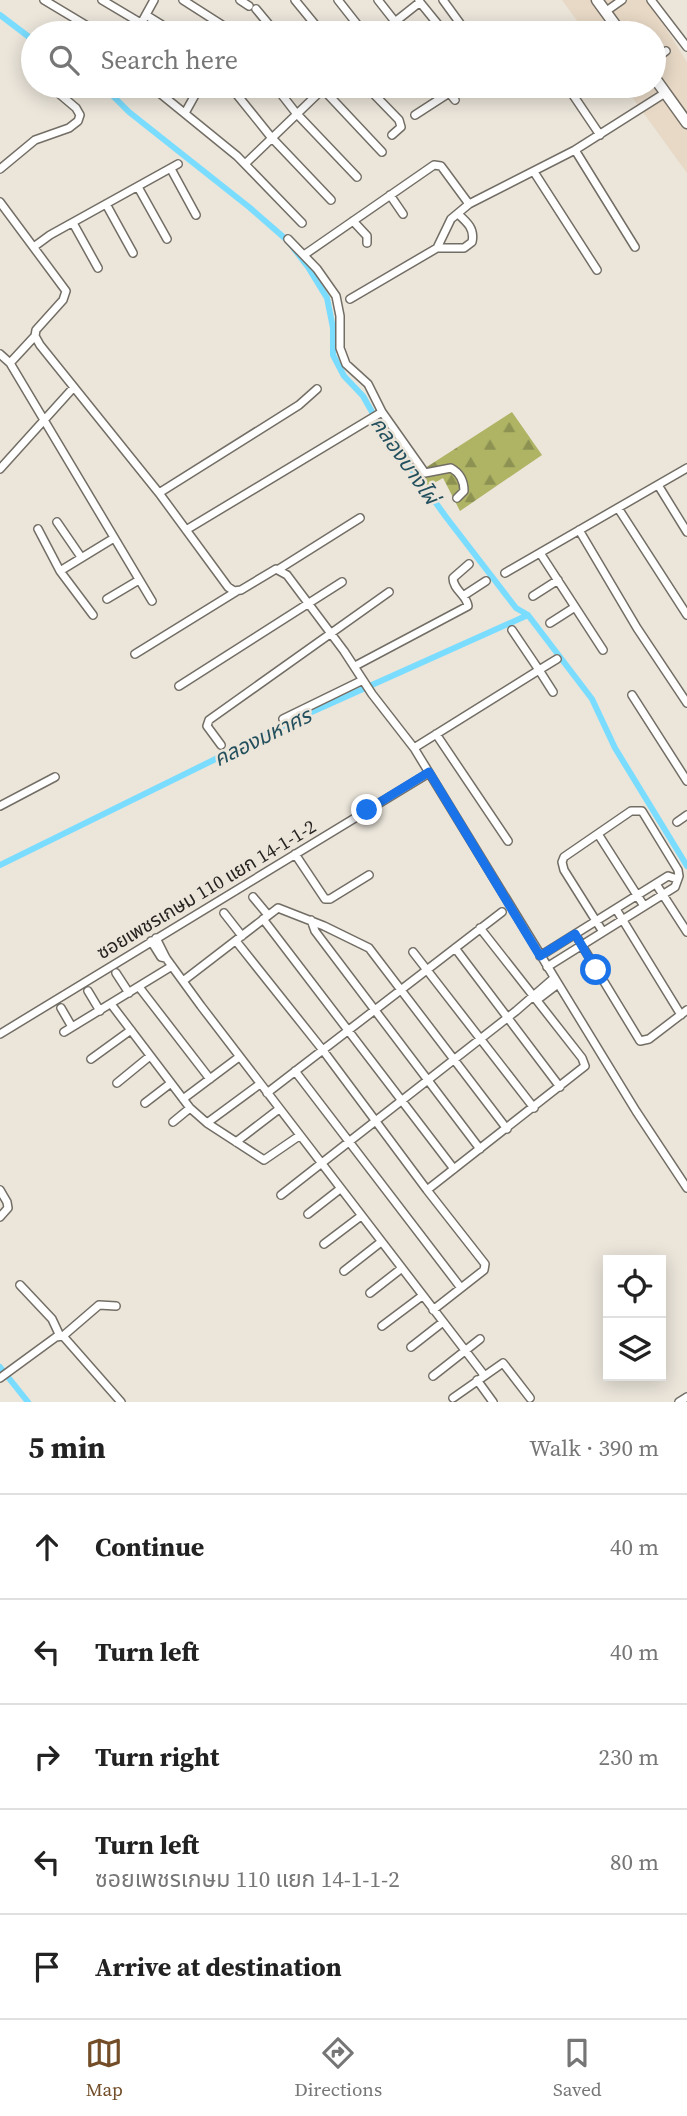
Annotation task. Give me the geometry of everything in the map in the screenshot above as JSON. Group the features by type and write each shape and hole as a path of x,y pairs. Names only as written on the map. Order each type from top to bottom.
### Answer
{"street":[{"path":"44,0 79,21"},
{"path":"102,0 137,21"},
{"path":"140,21 154,0"},
{"path":"183,0 216,21"},
{"path":"240,0 253,8 265,21"},
{"path":"295,0 312,21"},
{"path":"338,0 355,21"},
{"path":"378,0 394,21"},
{"path":"443,0 458,21"},
{"path":"597,0 612,21"},
{"path":"605,12 622,0"},
{"path":"651,0 687,47"},
{"path":"398,21 420,1 435,21"},
{"path":"146,15 156,21"},
{"path":"666,94 687,123"},
{"path":"0,169 35,140 69,128 78,121 80,114 64,98"},
{"path":"166,98 245,164 302,223"},
{"path":"185,113 193,98"},
{"path":"240,98 271,137 331,200"},
{"path":"284,98 357,177"},
{"path":"245,164 311,98"},
{"path":"332,98 382,152"},
{"path":"378,98 399,120 401,127 392,135"},
{"path":"415,115 436,98"},
{"path":"575,98 600,135"},
{"path":"437,248 447,225 470,204 575,150 657,98"},
{"path":"575,150 635,247"},
{"path":"34,246 178,164"},
{"path":"304,255 428,168 438,166 444,170 470,204"},
{"path":"170,169 196,215"},
{"path":"534,172 597,270"},
{"path":"138,187 167,239"},
{"path":"390,195 403,214"},
{"path":"0,202 63,286 66,294 38,327 35,336 10,363"},
{"path":"106,204 133,253"},
{"path":"350,299 437,248 464,248 472,242 473,232 470,225 458,214"},
{"path":"353,221 367,236 367,243"},
{"path":"73,223 98,268"},
{"path":"288,239 337,296 343,360 368,384 377,415 425,473 451,468 459,475 463,480 464,491 457,498"},
{"path":"35,336 159,493 225,584 237,591"},
{"path":"0,354 10,363 152,601"},
{"path":"0,469 74,387"},
{"path":"159,493 288,412 317,389"},
{"path":"186,530 377,415"},
{"path":"505,573 687,468"},
{"path":"658,485 687,532"},
{"path":"618,508 687,615"},
{"path":"135,654 359,518"},
{"path":"57,522 81,557"},
{"path":"38,529 60,571 93,615"},
{"path":"579,530 637,628 687,703"},
{"path":"60,571 114,538"},
{"path":"540,552 603,650"},
{"path":"355,666 468,606 453,578 469,564"},
{"path":"279,569 287,575 331,633 372,694 414,748 540,956 687,1188"},
{"path":"107,599 139,580"},
{"path":"533,596 558,580"},
{"path":"463,596 486,581"},
{"path":"179,686 342,582"},
{"path":"221,744 207,726 209,720 389,592"},
{"path":"550,623 575,607"},
{"path":"512,630 553,692"},
{"path":"414,748 557,659"},
{"path":"284,719 365,682"},
{"path":"632,695 687,781"},
{"path":"436,734 508,841"},
{"name":"ซอยเพชรเกษม 110 แยก 14-1-1-2","path":"0,1034 429,772"},
{"path":"0,806 55,776"},
{"path":"547,967 603,932 623,919 675,887 678,870 642,811 631,811 564,857 562,862 564,870 603,932"},
{"path":"677,822 687,815"},
{"path":"598,834 644,906"},
{"path":"295,854 325,899 330,899 369,875"},
{"path":"540,956 668,876 677,879"},
{"path":"656,884 687,932"},
{"path":"253,897 265,917 454,1169"},
{"path":"183,981 265,917 282,907 311,920 369,948 507,1129"},
{"path":"575,934 640,1041 649,1039 684,1012 616,909"},
{"path":"267,1093 502,912"},
{"path":"224,913 239,939 485,1264 484,1270 433,1310"},
{"path":"311,920 315,931 480,1149"},
{"path":"427,1190 534,1108 586,1064 480,928"},
{"path":"153,940 239,1057 465,1351 493,1402"},
{"path":"455,948 560,1087"},
{"path":"414,952 534,1108"},
{"path":"64,1032 172,966"},
{"path":"116,973 129,993"},
{"path":"281,1195 556,981"},
{"path":"139,987 210,1079"},
{"path":"88,990 100,1011"},
{"path":"111,1004 190,1108 207,1123 264,1160 299,1136"},
{"path":"61,1008 72,1027"},
{"path":"91,1059 131,1030"},
{"path":"117,1083 150,1056"},
{"path":"183,1099 239,1057"},
{"path":"295,1071 461,1288"},
{"path":"145,1103 171,1083"},
{"path":"207,1123 260,1084"},
{"path":"173,1122 190,1108"},
{"path":"236,1142 279,1109"},
{"path":"309,1214 340,1189"},
{"path":"0,1190 8,1208 0,1217"},
{"path":"324,1244 360,1216"},
{"path":"344,1270 381,1242"},
{"path":"370,1293 401,1269"},
{"path":"20,1285 121,1402"},
{"path":"382,1326 422,1296"},
{"path":"0,1378 62,1336 99,1305 116,1306"},
{"path":"411,1347 443,1322"},
{"path":"433,1376 480,1339"},
{"path":"453,1398 503,1363 530,1398"},
{"path":"679,1402 687,1397"}],"shaded area":[{"path":"562,0 648,0 661,21 577,21"},
{"path":"666,29 687,62 687,173 633,98 666,98"}],"green space":[{"path":"512,412 542,455 460,511 443,478 427,487 419,472"}],"waterway":[{"name":"คลองบางไผ่","path":"0,15 21,31"},
{"name":"คลองบางไผ่","path":"115,98 288,241 308,267 327,298 333,328 333,355 344,376 363,396 385,435 446,517 516,608 528,615 592,699 615,748 687,866"},
{"name":"คลองมหาศร","path":"0,865 305,715 528,615"},
{"path":"0,1367 28,1402"}],"route":[{"path":"367,810 429,772 540,956 575,934 596,970"}]}
